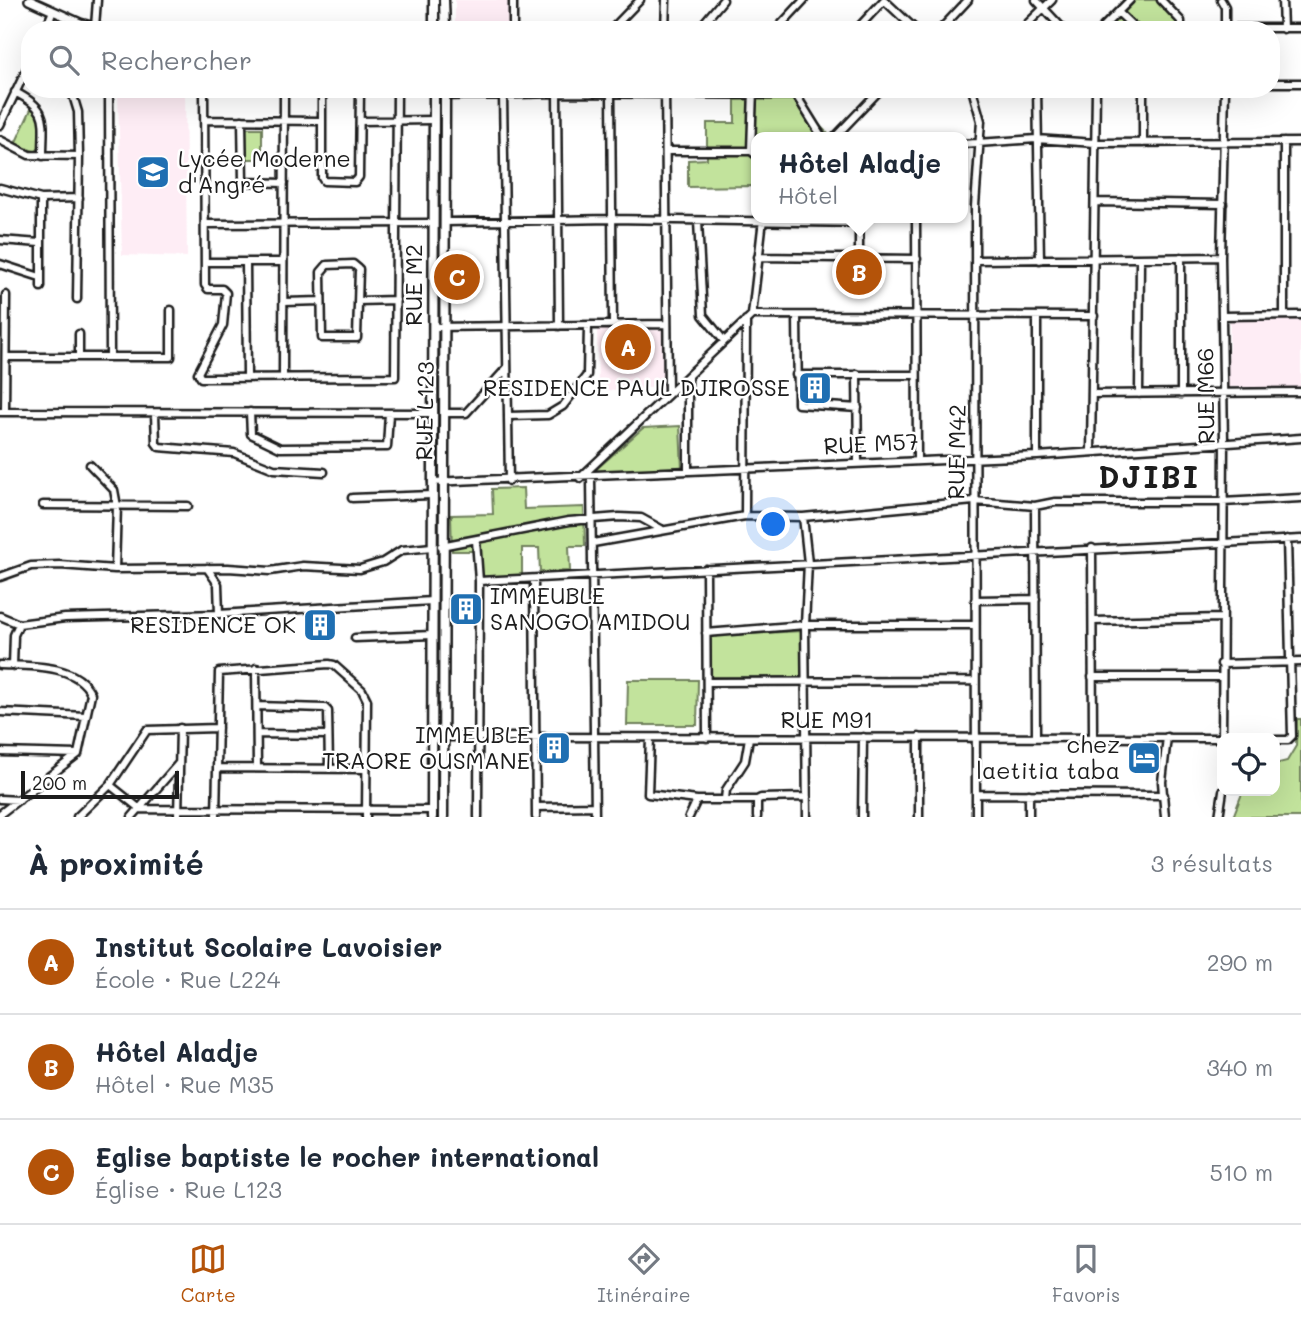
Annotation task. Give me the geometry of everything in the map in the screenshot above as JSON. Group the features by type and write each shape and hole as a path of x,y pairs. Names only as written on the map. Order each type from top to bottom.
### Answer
{"main road":[{"path":"434,0 434,21"},
{"path":"444,0 445,21"},
{"name":"RUE M2","path":"434,98 432,495 437,547"},
{"name":"RUE L123","path":"437,547 443,481 445,98"},
{"path":"432,813 432,601 437,547"},
{"path":"437,547 443,817"}],"street":[{"path":"29,0 79,21"},
{"path":"95,21 97,0"},
{"path":"513,0 513,21"},
{"path":"620,21 640,0"},
{"path":"665,21 666,0"},
{"path":"706,21 723,0"},
{"path":"864,21 884,0 906,21"},
{"path":"948,21 968,0"},
{"path":"1036,0 1056,21"},
{"path":"1030,21 1052,0"},
{"path":"1109,21 1129,0"},
{"path":"1161,0 1181,21"},
{"path":"1221,0 1225,7 1225,21"},
{"path":"1282,0 1283,29 1301,29"},
{"path":"783,21 800,1"},
{"path":"49,21 53,11"},
{"path":"1118,12 1128,21"},
{"path":"0,125 21,80"},
{"path":"1280,83 1301,83"},
{"path":"15,92 21,95"},
{"path":"28,98 36,102 41,111 43,156"},
{"path":"74,98 78,112 79,156 78,299"},
{"path":"109,98 110,357"},
{"path":"204,98 206,288 222,289 226,293 226,318 198,376 395,377 397,98"},
{"path":"283,376 284,98"},
{"path":"322,98 322,178 324,181 355,182 359,177 360,98"},
{"path":"503,98 505,370 509,481"},
{"path":"557,98 559,326"},
{"path":"611,98 613,325"},
{"path":"665,98 668,394"},
{"path":"753,98 754,132"},
{"path":"801,98 819,132"},
{"path":"840,132 872,98"},
{"name":"RUE M42","path":"975,98 981,113 975,261 976,817"},
{"path":"1037,98 1040,260"},
{"path":"1091,452 1096,98"},
{"path":"1143,98 1143,143"},
{"name":"RUE M66","path":"1223,733 1221,664 1224,442 1221,257 1225,98"},
{"path":"205,120 321,121"},
{"path":"242,120 243,181 284,183"},
{"path":"360,121 434,120"},
{"path":"968,144 1036,139 1095,143 1301,142"},
{"path":"0,140 23,153 79,156"},
{"path":"1284,142 1284,315"},
{"path":"666,151 751,153"},
{"path":"0,188 41,199 79,198"},
{"path":"41,199 41,286"},
{"path":"1094,202 1223,204"},
{"path":"445,222 751,220"},
{"path":"698,221 703,315 724,341"},
{"path":"206,224 434,223"},
{"path":"745,516 743,468 749,317 763,223"},
{"path":"859,223 859,259"},
{"path":"916,223 917,459"},
{"path":"0,240 40,243"},
{"path":"758,257 917,259"},
{"path":"1181,257 1181,394"},
{"path":"975,261 1221,257"},
{"path":"1139,394 1140,259"},
{"path":"206,262 283,262"},
{"path":"246,262 247,376"},
{"path":"0,264 40,278"},
{"path":"353,264 359,270 359,333 352,340 322,338 321,301 323,267 353,264"},
{"path":"6,295 6,357 2,412 432,413"},
{"path":"358,301 396,300"},
{"path":"284,302 321,301"},
{"path":"6,357 171,357 172,310"},
{"path":"1223,316 1301,315"},
{"path":"797,316 796,402 800,406 858,408"},
{"path":"1037,316 1037,456"},
{"path":"580,478 749,317 1094,316"},
{"path":"433,327 667,324"},
{"path":"508,416 555,413 587,375 588,326"},
{"path":"79,334 79,357"},
{"path":"444,413 466,412 505,370"},
{"path":"857,374 858,463"},
{"path":"796,375 916,375"},
{"path":"688,377 688,471"},
{"path":"1092,394 1301,392"},
{"path":"250,412 251,434 280,448 387,447 389,413"},
{"path":"155,414 156,443 159,447 234,453 274,469 324,472"},
{"name":"RUE M57","path":"432,482 580,478 917,459 1037,456 1301,438"},
{"path":"90,465 112,485 117,506 115,569"},
{"path":"591,477 595,817"},
{"path":"352,498 432,495"},
{"path":"593,543 745,516 803,517 974,500 1035,506 1055,502 1222,502 1301,498"},
{"path":"43,505 188,506"},
{"path":"1035,506 1036,737"},
{"path":"803,517 808,563 805,625 807,817"},
{"path":"0,577 31,566 60,565 115,569 207,568 270,571 303,566 360,569 383,562 402,550 437,547 569,521 641,519 661,529"},
{"path":"1280,740 1288,740 1292,736 1287,539"},
{"path":"479,580 594,576 1222,540 1301,539"},
{"path":"476,540 479,580 478,817"},
{"path":"1092,548 1093,737"},
{"path":"207,568 218,584 219,614"},
{"path":"706,569 707,737"},
{"path":"534,579 536,817"},
{"path":"975,600 1036,600"},
{"path":"0,617 19,624 65,618 219,614 432,601"},
{"path":"1094,621 1222,618"},
{"path":"13,666 14,635 19,624"},
{"path":"706,633 805,625 975,625"},
{"path":"355,638 433,635"},
{"path":"1221,664 1301,662"},
{"path":"0,665 54,667 85,685 91,694 78,754 0,814"},
{"path":"217,813 219,672 334,665 362,690 367,700 366,813"},
{"path":"256,668 257,768"},
{"path":"1092,677 1221,677"},
{"path":"707,682 975,681"},
{"path":"257,706 322,706 328,711 328,768"},
{"path":"0,712 86,716"},
{"path":"178,813 180,728"},
{"path":"77,817 110,785 147,730 218,728"},
{"path":"257,734 328,735"},
{"name":"RUE M91","path":"432,737 1217,738"},
{"path":"862,817 863,737"},
{"path":"919,737 919,817"},
{"path":"1165,817 1162,782 1167,737"},
{"path":"650,738 648,794 697,800 807,797"},
{"path":"725,799 726,790 746,761 748,738"},
{"path":"0,752 78,754"},
{"path":"132,817 179,762"},
{"path":"218,768 366,769"},
{"path":"110,785 140,809 178,813 432,813"},
{"path":"976,794 1164,795"},
{"path":"1029,794 1029,817"},
{"path":"1219,817 1222,796"},
{"path":"0,799 19,800"},
{"path":"689,817 697,800"},
{"path":"757,800 757,817"},
{"path":"536,807 595,806"}],"shaded area":[{"path":"455,0 509,0 509,21 455,21"},
{"name":"Lycée Moderne d'Angré","path":"118,98 185,98 187,257 122,255"},
{"path":"1230,320 1301,320 1301,387 1227,387"},
{"path":"597,330 665,330 664,387 598,391"}],"green space":[{"path":"1124,0 1156,0 1177,21 1116,21 1130,6"},
{"path":"794,99 826,132 751,132 751,186 688,187 688,160 707,159 707,123 735,123 735,100"},
{"path":"33,105 42,128 41,141 36,152 15,144"},
{"path":"246,128 262,128 262,159 246,159"},
{"path":"680,426 682,469 592,473 643,428"},
{"path":"523,488 524,509 584,507 585,546 569,546 570,571 540,572 539,548 522,548 522,576 476,577 476,551 452,551 451,515 493,514 492,489"},
{"path":"802,631 802,677 711,677 710,636"},
{"path":"628,680 698,680 697,725 627,725"},
{"path":"1297,719 1301,719 1301,817 1233,817 1241,796 1280,796 1280,763 1287,761 1296,746"}],"place":[{"name":"Lycée Moderne d'Angré","path":"153,172"},
{"name":"Hôtel Aladje","path":"859,272"},
{"name":"Eglise baptiste le rocher international","path":"457,277"},
{"name":"Institut Scolaire Lavoisier","path":"628,347"},
{"name":"RESIDENCE PAUL DJIROSSE","path":"815,388"},
{"name":"IMMEUBLE SANOGO AMIDOU","path":"466,609"},
{"name":"RESIDENCE OK","path":"320,625"},
{"name":"IMMEUBLE TRAORE OUSMANE","path":"554,748"},
{"name":"chez laetitia taba","path":"1144,758"}],"district":[{"name":"DJIBI","path":"1149,478"}]}
